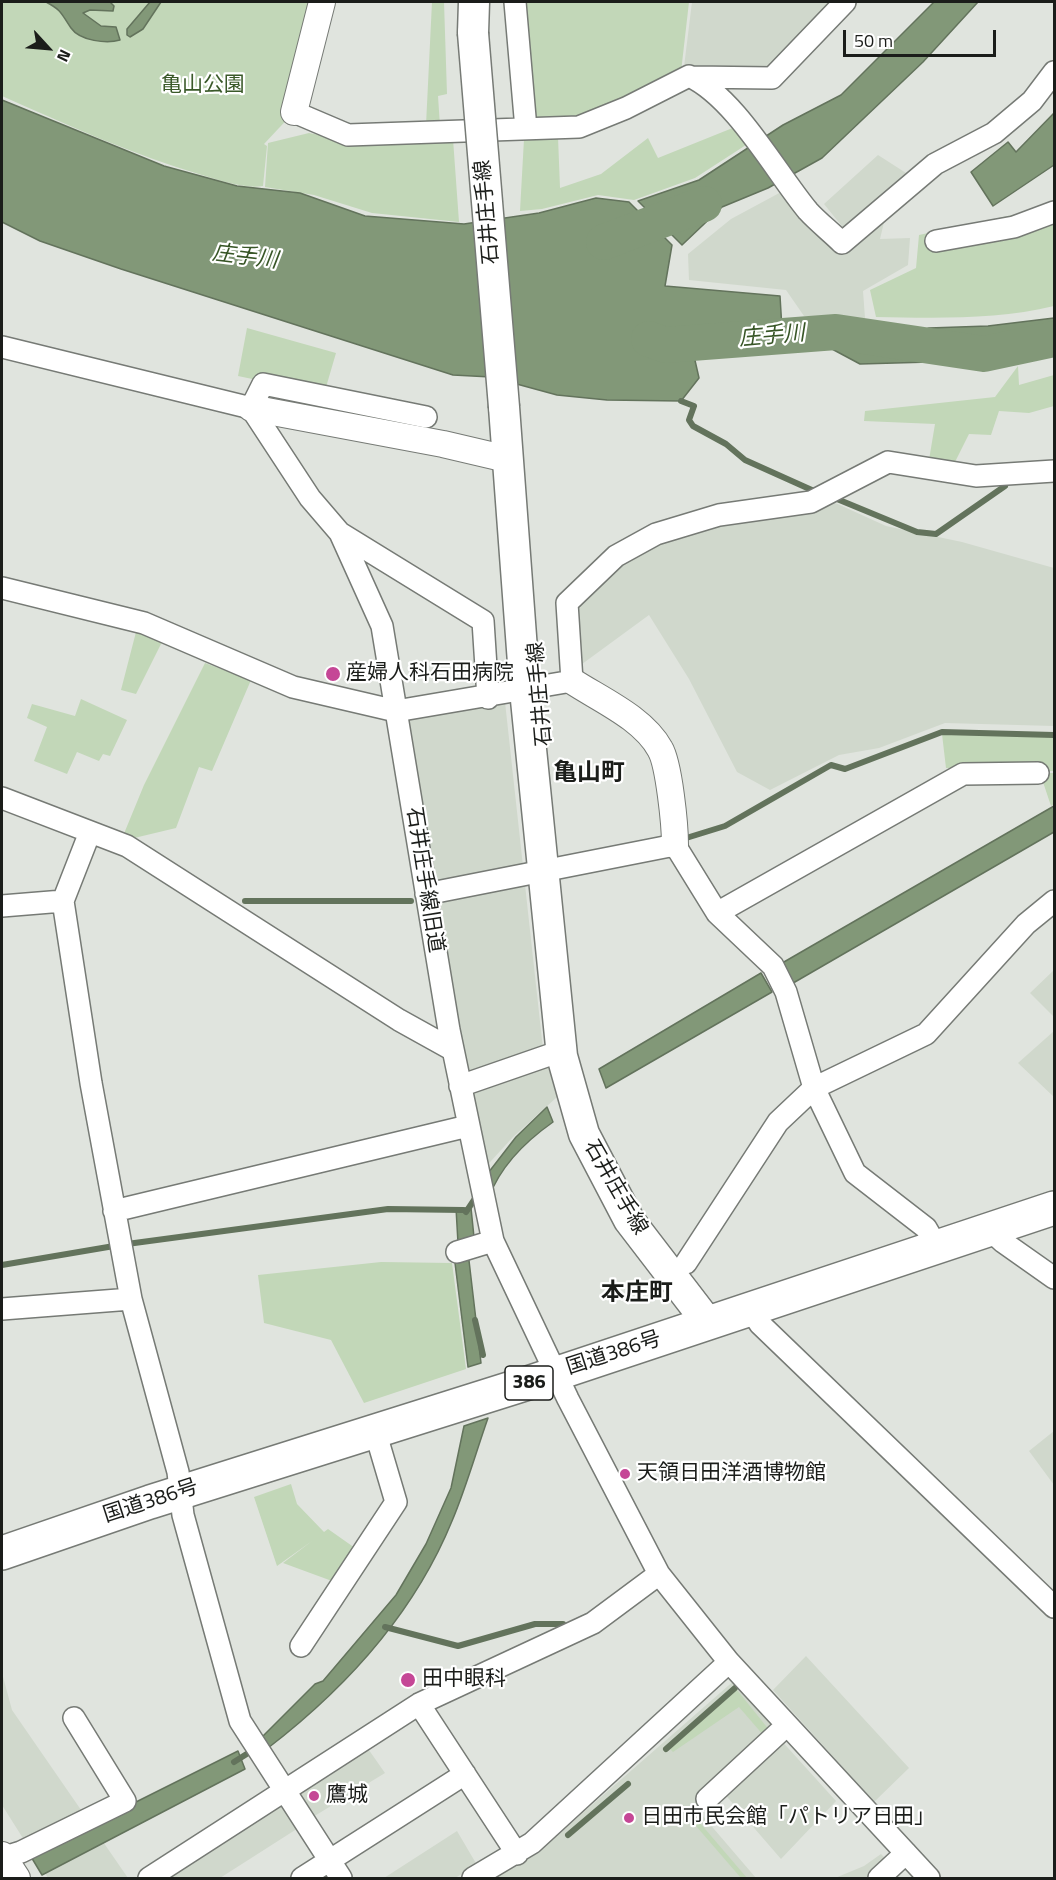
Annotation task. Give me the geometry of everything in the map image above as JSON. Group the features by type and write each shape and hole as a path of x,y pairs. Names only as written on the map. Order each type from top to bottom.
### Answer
{"highway":[{"name":"国道386号","path":"2,1553 180,1492 556,1373 1054,1208"}],"main road":[{"name":"石井庄手線","path":"474,2 473,33 507,459 525,498 533,689 550,868 561,1051 584,1134 624,1210 708,1323"},
{"name":"石井庄手線","path":"550,868 576,1051 588,1092 600,1124 643,1210 686,1263 708,1323"}],"street":[{"path":"322,2 294,112 348,135 579,127 626,108 689,76 772,78 846,2"},
{"path":"515,2 526,129"},
{"path":"689,76 708,85 751,135 809,213 842,243 935,164 994,133 1032,101 1054,72"},
{"path":"936,241 1014,227 1054,212"},
{"path":"2,347 251,408 443,444 507,459"},
{"path":"251,408 263,384 426,417"},
{"name":"石井庄手線旧道","path":"251,408 310,498 340,533 382,626 453,1050 488,1216 476,1246 556,1373 658,1574 729,1662 929,1878"},
{"path":"572,681 567,603 616,556 656,534 719,515 811,502 888,462 976,476 1054,471"},
{"path":"340,533 483,621 488,698"},
{"path":"2,588 144,623 293,687 396,711 488,698 572,681 636,722 661,749 674,817 675,845 717,913 773,966 786,992 814,1088 855,1173 926,1228 937,1247"},
{"path":"717,913 963,774 1038,773"},
{"path":"2,798 127,846 380,1008 453,1050"},
{"path":"90,832 63,901 91,1083 131,1299 178,1472 183,1515 240,1722 336,1870"},
{"path":"426,894 675,845"},
{"path":"2,906 63,901"},
{"path":"686,1263 778,1122 814,1088 926,1034 1026,924 1054,901"},
{"path":"460,1086 561,1051"},
{"path":"114,1211 468,1126"},
{"path":"990,1230 1054,1278"},
{"path":"2,1309 131,1299"},
{"path":"750,1309 760,1324 858,1421 1054,1607"},
{"path":"301,1646 396,1502 375,1431"},
{"path":"149,1878 419,1704 593,1623 658,1574"},
{"path":"473,1878 517,1854 532,1843 729,1662"},
{"path":"419,1704 517,1854"},
{"path":"17,1878 2,1857 21,1851 125,1802 74,1718"},
{"path":"707,1799 787,1725"},
{"path":"302,1878 336,1870 465,1774"},
{"path":"879,1878 906,1853"}],"shaded area":[{"path":"692,2 842,2 772,74 683,75"},
{"path":"878,155 906,173 845,230 824,204"},
{"path":"783,191 839,250 885,218 880,239 910,238 908,265 863,291 865,318 804,316 786,290 689,280 688,254 731,219"},
{"path":"831,501 886,526 962,542 1054,568 1054,726 945,723 879,748 839,755 770,790 737,772 689,679 649,615 578,667 573,606 616,563 658,536"},
{"path":"505,702 543,1049 557,1097 513,1137 481,1172 401,718"},
{"path":"1054,970 1054,1017 1030,993"},
{"path":"1054,1031 1054,1097 1018,1063"},
{"path":"1054,1431 1054,1485 1029,1451"},
{"path":"806,1656 909,1768 874,1802 773,1690"},
{"path":"2,1673 12,1710 128,1878 48,1878 2,1805"},
{"path":"736,1679 780,1729 706,1799 702,1815 756,1878 495,1878 537,1853"},
{"path":"779,1738 836,1801 781,1859 722,1791"},
{"path":"364,1743 385,1773 308,1820 289,1791"},
{"path":"283,1794 303,1825 220,1878 152,1878"},
{"path":"457,1831 477,1865 455,1878 384,1878"},
{"path":"881,1854 891,1864 875,1878 835,1878 864,1866"}],"green space":[{"name":"亀山公園","path":"2,2 322,2 294,112 264,144 267,146 263,186 256,187 225,182 176,167 101,139 2,96"},
{"path":"432,2 444,2 447,94 438,96 440,126 426,125"},
{"path":"519,2 689,2 681,72 581,122 530,123"},
{"path":"735,127 749,143 695,178 634,200 598,195 542,209 520,211 524,139 558,137 560,188 601,174 648,138 658,158"},
{"path":"309,133 352,141 453,139 459,222 372,213 314,195 265,187 268,143"},
{"path":"1054,201 1054,306 988,316 876,317 870,290 916,268 919,235 1017,214"},
{"path":"247,328 336,353 324,394 238,376"},
{"path":"1018,366 1019,385 1054,375 1054,406 1029,413 999,411 991,435 969,434 955,462 929,460 935,424 864,421 865,411 995,397"},
{"path":"136,632 162,642 136,694 121,690"},
{"path":"205,663 251,680 212,771 199,767 176,828 130,839 123,836 144,785"},
{"path":"81,699 127,720 110,756 103,754 99,761 77,752 67,774 34,761 47,727 27,718 32,704 75,716"},
{"path":"942,734 1054,736 1054,771 946,768"},
{"path":"1040,773 1054,773 1054,804 1051,806"},
{"path":"381,1262 452,1263 466,1369 364,1403 331,1340 264,1323 258,1275"},
{"path":"291,1484 297,1504 324,1532 328,1529 355,1548 332,1581 283,1563 312,1541 277,1566 254,1497"},
{"path":"737,1690 770,1731 765,1737 739,1707 673,1752 670,1749"},
{"path":"694,1816 747,1878 741,1878 690,1819"}],"water":[{"path":"46,2 110,2 114,6 113,11 90,10 83,13 101,26 116,27 120,40 108,42 81,36 71,28 59,10"},
{"path":"150,2 161,2 143,29 130,37 127,35 127,29"},
{"path":"934,2 978,2 923,62 822,158 768,188 722,207 682,245 638,201 699,180 783,125 841,95"},
{"path":"2,100 164,166 237,186 300,193 365,216 464,224 539,213 596,198 629,202 672,245 665,286 780,296 782,329 755,326 700,334 694,356 699,378 681,401 607,400 557,395 491,377 453,375 121,269 40,241 2,222"},
{"path":"1054,113 1054,165 993,206 971,172 1008,142 1016,152"},
{"path":"1054,318 1054,333 930,362 860,364 817,341 849,325 876,345 929,328 988,326"},
{"path":"1054,806 1054,832 788,986 777,966"},
{"path":"761,973 772,992 606,1088 599,1069"},
{"path":"547,1107 553,1122 533,1137 507,1164 489,1197 485,1177 516,1137"},
{"path":"456,1208 471,1208 474,1237 458,1243"},
{"path":"468,1252 481,1363 468,1367 454,1255"},
{"path":"488,1418 452,1521 436,1555 398,1618 375,1647 324,1700 268,1748 261,1738 315,1684 323,1681 396,1595 426,1544 451,1488 464,1426"},
{"path":"238,1751 245,1769 42,1875 30,1855"}],"waterway":[{"name":"庄手川","path":"604,242 704,204"},
{"name":"庄手川","path":"649,339 665,345 836,332 984,354 1054,339"},
{"path":"681,401 694,406 689,420 693,426 726,444 745,460 814,491"},
{"path":"837,499 917,532 936,534 1005,486"},
{"path":"683,839 725,826 831,765 845,769 942,732 1054,735"},
{"path":"245,901 411,901"},
{"path":"466,1212 478,1194"},
{"path":"127,1244 388,1209 463,1210"},
{"path":"2,1265 114,1246"},
{"path":"475,1320 483,1355"},
{"path":"385,1627 458,1646 535,1624 563,1624"},
{"path":"666,1749 735,1688"},
{"path":"234,1762 253,1750"},
{"path":"568,1835 628,1784"}],"place":[{"name":"産婦人科石田病院","path":"333,674"},
{"name":"天領日田洋酒博物館","path":"625,1474"},
{"name":"田中眼科","path":"408,1680"},
{"name":"鷹城","path":"314,1796"},
{"name":"日田市民会館「パトリア日田」","path":"629,1818"}],"district":[{"name":"亀山町","path":"589,774"},
{"name":"本庄町","path":"637,1294"}]}
